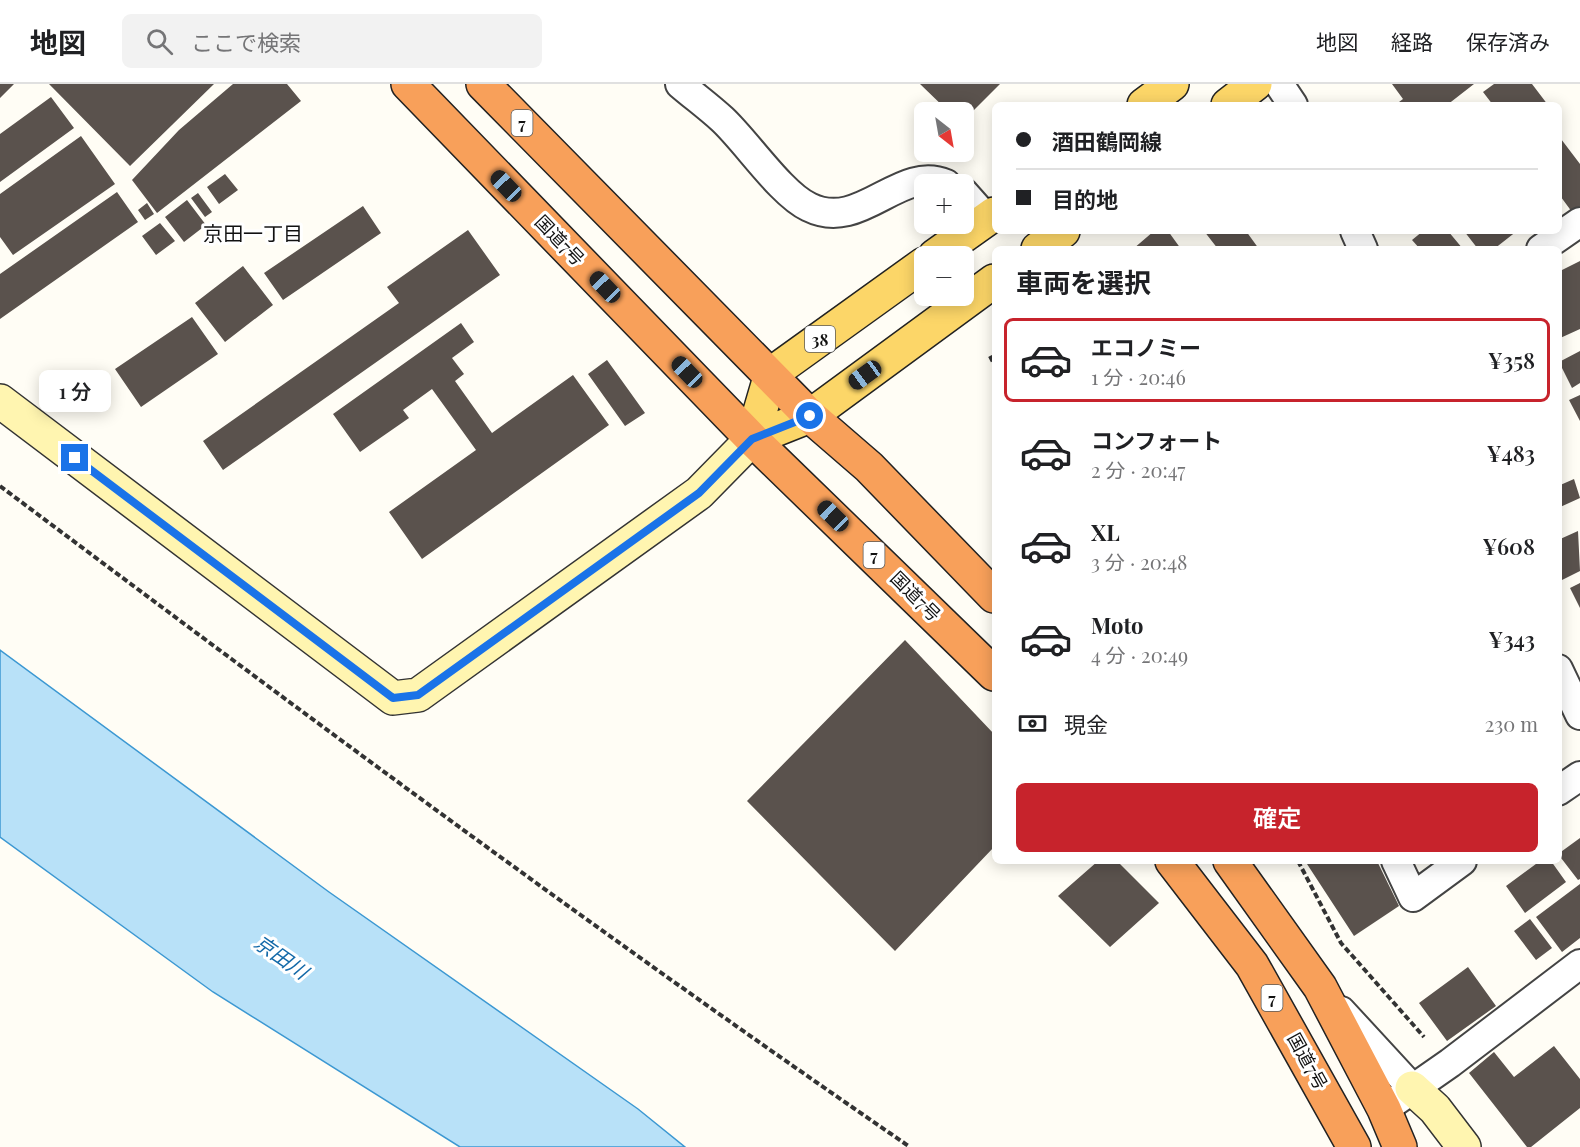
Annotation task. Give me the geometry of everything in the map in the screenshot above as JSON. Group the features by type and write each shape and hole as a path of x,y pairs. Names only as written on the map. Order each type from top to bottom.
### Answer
{"highway":[{"name":"国道7号","path":"408,84 752,439 992,672"},
{"name":"7","path":"483,84 810,416 869,467 992,594"},
{"name":"国道7号","path":"1174,864 1252,965 1354,1147"},
{"path":"1232,864 1320,987 1384,1108 1400,1147"}],"main road":[{"path":"1148,102 1172,84"},
{"path":"1232,102 1255,84"},
{"path":"948,246 991,216"},
{"path":"1042,246 1059,234"},
{"name":"38","path":"771,374 914,271"},
{"path":"752,439 810,416 992,282"},
{"path":"752,439 771,374"}],"street":[{"path":"680,84 723,119 783,186 809,208 835,213 862,209 914,183"},
{"path":"1279,84 1291,102"},
{"path":"974,201 991,216"},
{"path":"1545,246 1580,222"},
{"path":"0,401 393,698 418,695 690,500 752,439"},
{"path":"1562,677 1580,715"},
{"path":"1562,788 1580,776"},
{"path":"1397,864 1413,897 1458,864"},
{"path":"1384,1108 1450,1063 1580,964"},
{"path":"1320,987 1395,1072 1435,1109 1464,1147"}],"path":[{"path":"990,356 992,360"},
{"path":"0,486 292,705 749,1036 910,1147"},
{"path":"1300,864 1341,943 1424,1037"}],"water":[{"name":"京田川","path":"0,650 329,892 638,1109 685,1147 460,1147 213,992 0,837"}],"building":[{"path":"0,84 14,84 0,98"},
{"path":"49,84 214,84 130,166"},
{"path":"233,84 287,84 301,101 157,213 132,180 179,130"},
{"path":"920,84 1000,84 974,110 974,102 939,102"},
{"path":"1392,84 1474,84 1451,102 1399,102 1403,99"},
{"path":"1494,84 1532,84 1546,102 1491,102 1483,92"},
{"path":"51,97 74,128 0,182 0,134"},
{"path":"81,136 115,184 13,255 0,237 0,194"},
{"path":"1562,140 1580,164 1580,206 1572,212 1562,198"},
{"path":"225,174 238,190 219,204 207,187"},
{"path":"117,192 138,222 0,319 0,274"},
{"path":"198,193 212,212 205,217 191,198"},
{"path":"187,200 206,225 184,242 165,217"},
{"path":"147,203 154,214 145,220 138,210"},
{"path":"363,206 381,233 283,300 264,273"},
{"path":"160,223 175,241 156,255 142,236"},
{"path":"468,230 500,275 223,470 203,441 399,303 387,287"},
{"path":"1150,234 1170,234 1179,246 1136,246"},
{"path":"1206,234 1248,234 1257,246 1216,246"},
{"path":"1419,234 1450,234 1460,246 1417,246 1412,240"},
{"path":"1466,234 1513,234 1498,246 1476,246"},
{"path":"1580,261 1580,329 1562,337 1562,270"},
{"path":"243,266 273,305 225,342 195,303"},
{"path":"192,317 218,354 141,407 115,369"},
{"path":"461,323 474,342 452,358 464,374 455,381 492,433 573,375 609,425 422,559 389,512 476,450 432,389 403,410 409,418 360,452 333,414"},
{"path":"1580,351 1580,383 1572,388 1562,368 1562,360"},
{"path":"607,360 645,413 625,426 588,374"},
{"path":"1580,395 1580,421 1569,400"},
{"path":"1574,479 1580,498 1562,506 1562,484"},
{"path":"1578,531 1580,571 1562,580 1562,538"},
{"path":"1580,583 1580,608 1570,588"},
{"path":"905,640 992,732 992,849 895,951 747,801"},
{"path":"1580,838 1580,879 1578,880 1562,859 1562,851"},
{"path":"1095,864 1120,864 1159,903 1110,947 1058,896"},
{"path":"1307,864 1378,864 1399,906 1354,936"},
{"path":"1536,864 1553,864 1566,882 1525,913 1506,886"},
{"path":"1580,884 1580,938 1562,952 1536,917"},
{"path":"1530,919 1552,948 1536,960 1514,931"},
{"path":"1468,967 1496,1006 1447,1041 1419,1003"},
{"path":"1554,1046 1580,1079 1580,1108 1531,1147 1527,1147 1469,1073 1494,1052 1514,1077"}],"district":[{"name":"京田一丁目","path":"253,232"}],"route":[{"path":"75,458 393,698 418,695 699,493 752,439 810,416"}]}
